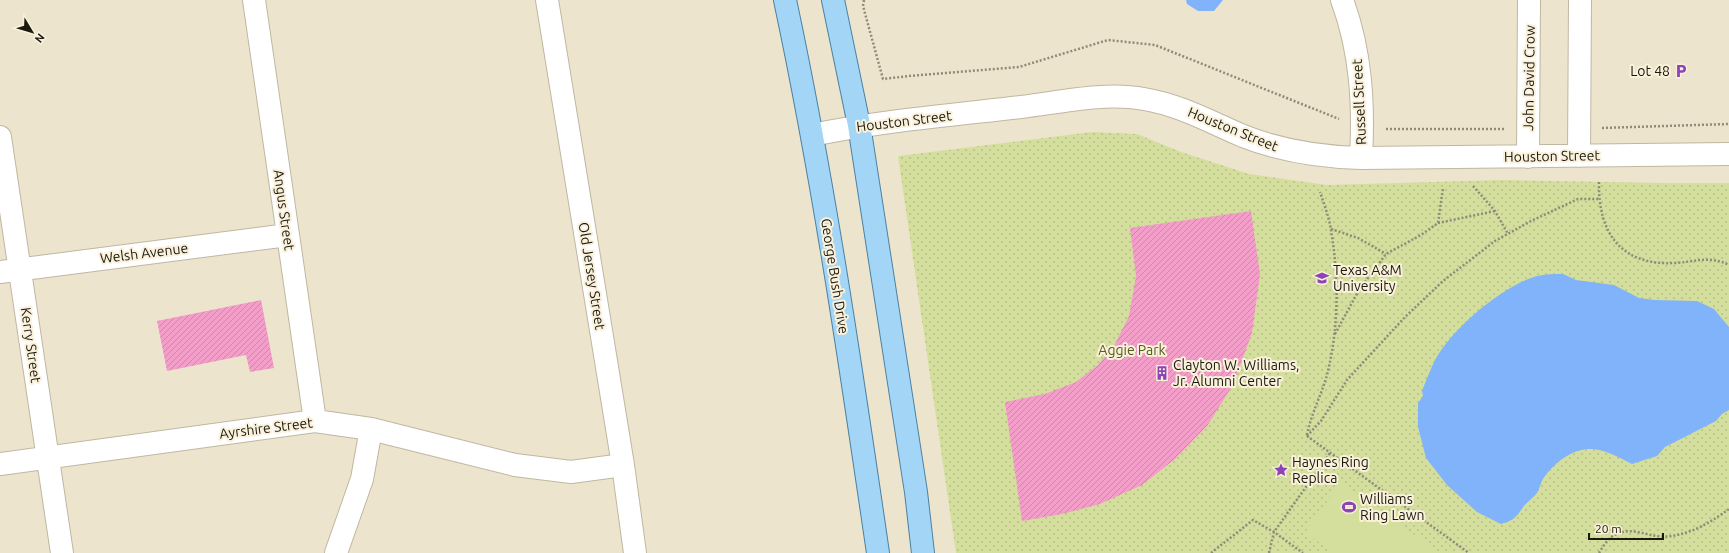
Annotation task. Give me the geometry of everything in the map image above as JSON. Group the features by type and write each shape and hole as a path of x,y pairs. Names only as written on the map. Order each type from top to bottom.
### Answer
{"main road":[{"name":"George Bush Drive","path":"785,0 812,135 855,396 878,553"},
{"path":"833,0 859,126 916,492 923,553"}],"street":[{"name":"Angus Street","path":"254,0 315,421"},
{"name":"Old Jersey Street","path":"547,0 623,465 635,553"},
{"name":"Russell Street","path":"1342,0 1357,54 1361,90 1361,158"},
{"name":"John David Crow","path":"1528,157 1529,0"},
{"path":"1579,156 1580,0"},
{"name":"Houston Street","path":"812,135 859,126 1084,98 1124,97 1161,102 1179,108 1243,136 1272,146 1323,156 1361,158 1729,154"},
{"name":"Kerry Street","path":"0,137 10,271 48,457 62,553"},
{"name":"Welsh Avenue","path":"10,271 288,235"},
{"name":"Ayrshire Street","path":"0,464 315,421 371,429 515,465 571,472 623,465"},
{"path":"336,553 362,479 371,429"}],"path":[{"path":"864,0 863,6 883,79 1019,68 1108,40 1155,45 1362,129 1529,129"},
{"path":"1580,129 1729,124"},
{"path":"1599,182 1598,199 1608,233 1615,242 1634,256 1656,263 1676,263 1698,259 1711,259 1729,265"},
{"path":"1473,186 1495,211 1508,234"},
{"path":"1438,222 1443,188"},
{"path":"1307,436 1309,422 1326,376 1334,337 1337,292 1331,229 1320,192"},
{"path":"1307,436 1321,421 1347,380 1405,318 1443,281 1495,241 1531,221 1578,199 1598,199"},
{"path":"1334,337 1359,290 1386,254 1421,235 1438,222 1495,211"},
{"path":"1331,229 1358,238 1386,254"},
{"path":"1307,436 1469,553"},
{"path":"1269,553 1274,532 1330,453"},
{"path":"1599,553 1610,538 1619,533 1636,531 1661,537 1690,532 1729,509"},
{"path":"1211,553 1253,520 1274,532 1303,553"}],"green space":[{"name":"Aggie Park","path":"1092,132 1137,134 1181,152 1249,174 1327,185 1502,180 1729,183 1729,553 956,553 898,156"},
{"name":"Williams Ring Lawn","path":"1341,482 1440,553 1334,553 1305,532"}],"water":[{"path":"1186,0 1223,0 1214,11 1198,11 1187,4"},
{"path":"1563,274 1576,280 1614,285 1639,298 1697,301 1714,309 1729,327 1729,410 1722,414 1716,421 1665,447 1657,456 1632,464 1600,450 1592,449 1584,449 1564,458 1550,470 1544,478 1537,493 1517,515 1509,521 1501,524 1477,512 1447,485 1426,458 1418,427 1418,403 1423,396 1422,391 1435,360 1453,336 1477,312 1504,292 1531,278 1542,275"}],"building":[{"name":"Clayton W. Williams, Jr. Alumni Center","path":"1251,211 1260,274 1252,333 1233,385 1207,426 1175,459 1142,485 1100,504 1062,514 1022,521 1005,402 1045,394 1076,382 1098,365 1115,344 1129,316 1136,276 1130,228"},
{"path":"261,300 274,368 250,372 246,355 167,371 157,321"}],"place":[{"name":"Lot 48","path":"1681,71"},
{"name":"Texas A&M University","path":"1322,278"},
{"name":"Clayton W. Williams, Jr. Alumni Center","path":"1162,373"},
{"name":"Haynes Ring Replica","path":"1281,470"},
{"name":"Williams Ring Lawn","path":"1349,507"}]}
